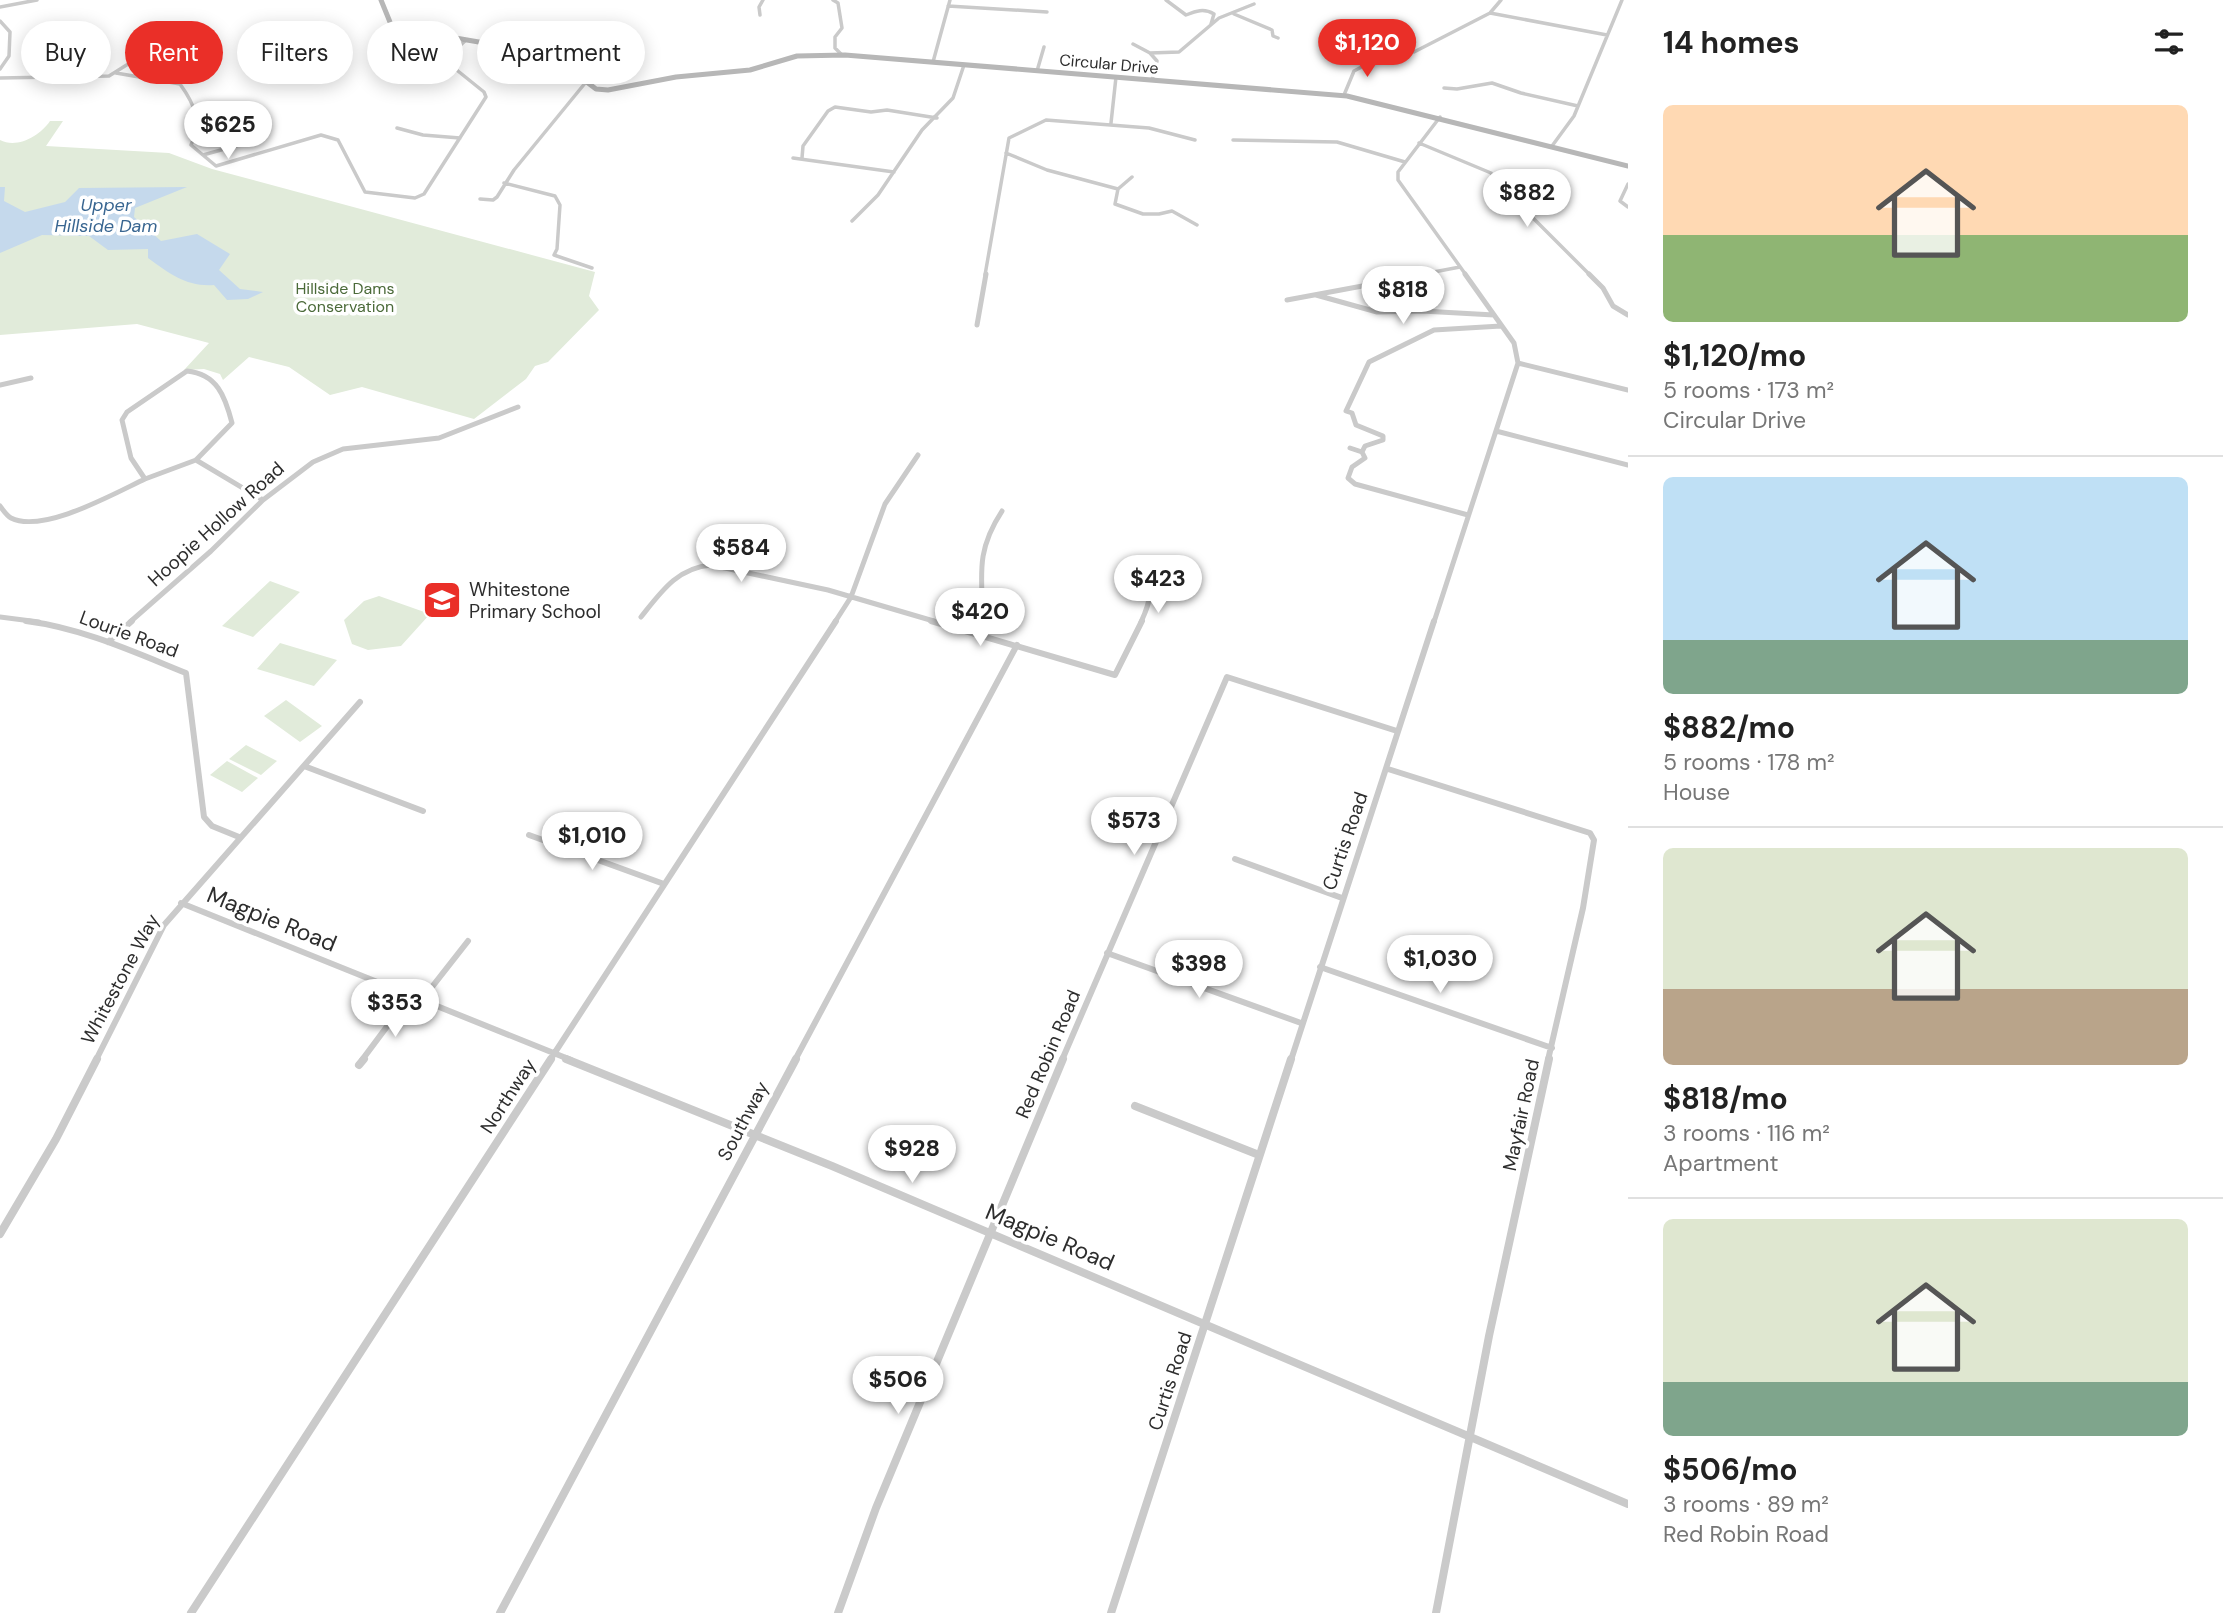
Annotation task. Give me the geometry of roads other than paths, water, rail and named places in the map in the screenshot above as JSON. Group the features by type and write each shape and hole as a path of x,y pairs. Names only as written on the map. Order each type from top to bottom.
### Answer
{"street":[{"path":"0,7 37,0"},
{"path":"381,0 392,27 477,42"},
{"path":"760,15 759,7 763,0"},
{"path":"833,0 838,3 842,29 835,37 835,48 842,55"},
{"path":"933,62 950,0"},
{"path":"1166,0 1186,15 1201,10 1211,12 1214,15 1210,24"},
{"path":"1414,52 1490,13 1501,0"},
{"path":"1552,146 1578,106 1622,0"},
{"path":"1150,53 1179,52 1210,24 1254,4"},
{"path":"948,6 1047,12"},
{"path":"1490,13 1607,35"},
{"path":"1234,14 1272,30 1273,36 1278,38"},
{"path":"0,21 10,32 9,56 0,69"},
{"path":"116,73 180,84 200,119 199,130 191,145 216,166 317,135 338,140 365,192 415,198 424,194 486,96 448,63 449,56 466,40"},
{"path":"1133,44 1150,53 1157,61 1152,80"},
{"path":"1037,71 1044,47"},
{"name":"Circular Drive","path":"645,83 750,70 797,56 842,55 1344,96 1440,117 1628,166"},
{"path":"1344,96 1354,71 1384,55"},
{"path":"852,221 878,195 922,130 937,118 953,98 964,65"},
{"path":"0,78 94,78 116,73 125,67"},
{"path":"1111,123 1116,77"},
{"path":"1444,88 1455,90 1481,82 1493,83 1548,101 1578,106"},
{"path":"480,199 493,200 584,84"},
{"name":"Circular Drive","path":"589,84 596,89 608,90 639,84"},
{"path":"802,158 803,146 828,111 835,107 871,112 887,110 937,118"},
{"path":"1440,117 1398,172 1398,180 1514,343 1518,362 1628,390"},
{"path":"977,325 1009,138 1046,120 1149,128 1195,140"},
{"path":"397,128 423,135 460,138"},
{"path":"1233,140 1337,142 1405,162"},
{"path":"203,155 246,143"},
{"path":"1419,144 1491,173 1496,185 1507,192 1603,288 1613,306 1628,315"},
{"path":"1006,153 1056,174 1094,181 1118,189"},
{"path":"793,158 894,172"},
{"path":"1132,177 1118,189 1115,204 1122,208 1163,214 1172,211 1197,225"},
{"path":"504,183 555,196 560,205 557,249 554,256 593,268"},
{"path":"1628,184 1620,201 1628,207"},
{"path":"1286,300 1292,301 1460,267"},
{"path":"1316,295 1377,312 1422,311 1494,316"},
{"path":"1468,515 1355,484 1348,478 1352,467 1365,458 1362,452 1364,446 1383,440 1383,436 1356,425 1352,413 1346,411 1369,362 1434,330 1502,326"},
{"name":"Curtis Road","path":"1111,1613 1342,898 1388,769 1518,362"},
{"path":"0,506 2,513 12,519 28,522 56,518 145,478 195,460 226,433 232,421 225,399 213,377 198,371 181,373 127,412 122,420 131,458 145,478"},
{"path":"0,385 31,378"},
{"name":"Hoopie Hollow Road","path":"108,642 211,551 263,500 301,469 334,452 439,438 517,407"},
{"path":"1496,431 1628,465"},
{"path":"1350,448 1362,452"},
{"name":"Northway","path":"191,1613 851,597 886,504 918,455"},
{"path":"195,460 263,500"},
{"path":"983,635 981,554 989,531 1002,510"},
{"path":"641,617 674,576 702,565 783,579 851,597 1115,675 1140,627 1151,593 1149,585 1128,564"},
{"name":"Lourie Road","path":"0,617 51,624 108,642 187,674 204,817 212,826 239,837"},
{"name":"Southway","path":"500,1613 1017,645"},
{"name":"Red Robin Road","path":"838,1613 876,1508 990,1233 1107,953 1227,677 1398,731"},
{"name":"Whitestone Way","path":"0,1234 55,1139 154,942 181,902 360,702"},
{"path":"304,766 423,811"},
{"name":"Mayfair Road","path":"1388,769 1580,830 1594,838 1583,908 1491,1323 1436,1613"},
{"path":"529,835 664,884"},
{"path":"1234,859 1342,898"},
{"name":"Magpie Road","path":"181,902 990,1233 1628,1504"},
{"path":"421,1001 468,941"},
{"path":"1107,953 1301,1023"},
{"path":"1320,967 1552,1048"},
{"path":"359,1065 409,997"},
{"path":"1135,1106 1259,1155"}],"water":[{"name":"Upper Hillside Dam","path":"0,187 5,187 4,201 25,212 65,202 79,188 187,187 135,208 134,217 161,241 197,234 230,254 219,270 240,289 263,292 248,299 227,300 214,285 187,282 164,269 148,258 148,249 108,250 89,236 42,235 0,253"}],"place":[{"name":"Whitestone Primary School","path":"442,600"}],"park label":[{"name":"Hillside Dams Conservation","path":"345,297"}]}
